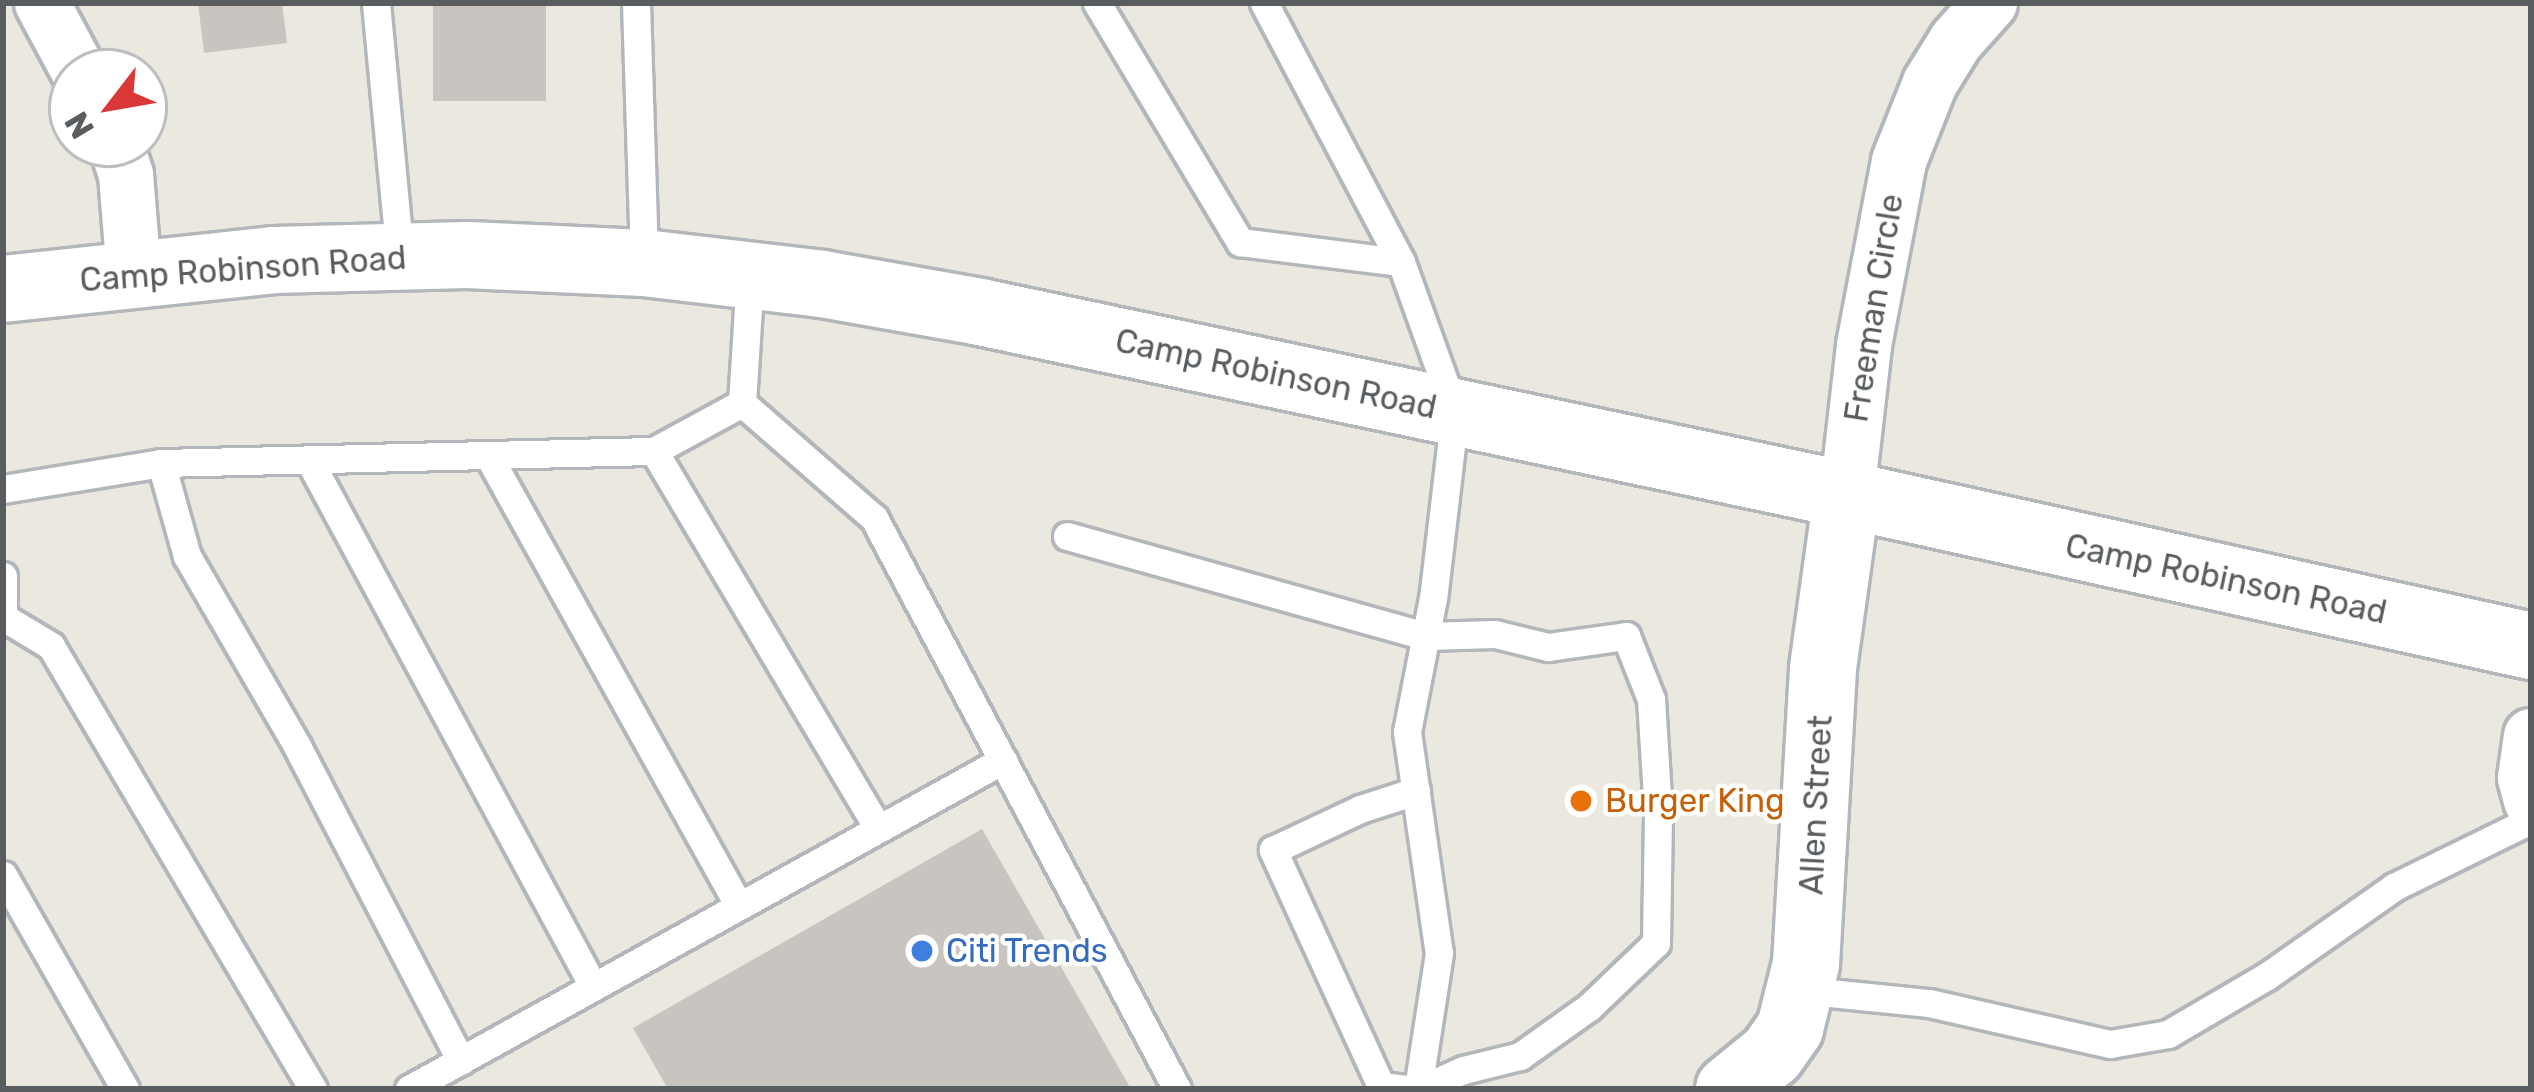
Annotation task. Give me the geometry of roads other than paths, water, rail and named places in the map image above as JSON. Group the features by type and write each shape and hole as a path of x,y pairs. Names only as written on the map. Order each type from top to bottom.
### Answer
{"main road":[{"name":"Camp Robinson Road","path":"3,289 272,260 400,256 644,263 750,276 980,312 1847,495 2531,646"},
{"name":"Allen Street","path":"1752,1082 1790,1028 1807,964 1823,668 1847,495"}],"street":[{"path":"42,3 66,48"},
{"name":"Freeman Circle","path":"1847,495 1864,345 1899,161 1930,83 1956,41 1990,3"},
{"path":"124,168 134,275"},
{"path":"2531,736 2525,778 2531,800"}],"lane":[{"path":"376,3 400,256"},
{"path":"636,3 644,263"},
{"path":"1097,3 1240,242 1401,262"},
{"path":"1264,3 1401,262 1455,412 1426,636 1408,732 1439,953 1419,1089"},
{"path":"742,403 750,276"},
{"path":"3,489 161,463 654,451 742,403"},
{"path":"742,403 874,518 1177,1089"},
{"path":"654,451 878,829"},
{"path":"488,455 739,906"},
{"path":"309,460 593,986"},
{"path":"161,463 188,556 297,746 461,1060"},
{"path":"1067,536 1426,636 1495,634 1548,647 1626,636 1651,699 1658,815 1657,943 1589,1007 1520,1056 1463,1070 1419,1089"},
{"path":"3,576 3,612 51,646 313,1089"},
{"path":"409,1089 1003,760"},
{"path":"1406,1089 1381,1086 1274,850 1360,809 1416,791"},
{"path":"1800,990 1929,1003 2110,1044 2168,1034 2267,976 2394,887 2531,820"},
{"path":"3,874 125,1089"}],"place":[{"name":"Burger King","path":"1581,801"},
{"name":"Citi Trends","path":"922,951"}]}
